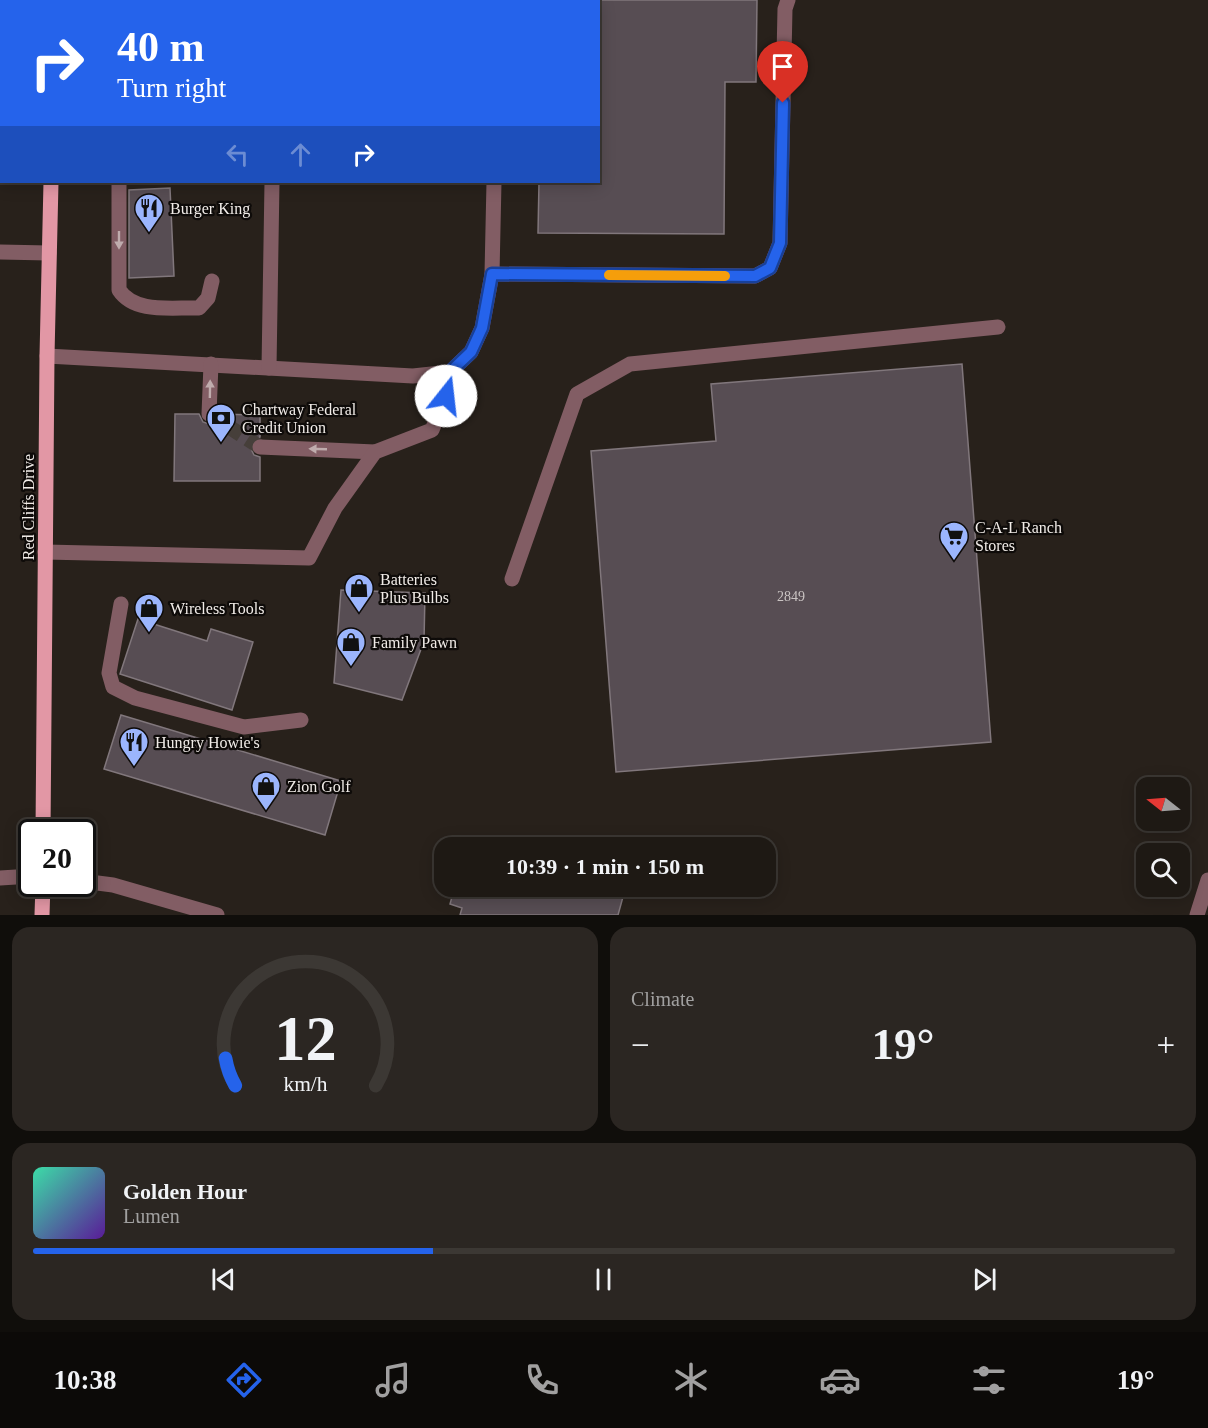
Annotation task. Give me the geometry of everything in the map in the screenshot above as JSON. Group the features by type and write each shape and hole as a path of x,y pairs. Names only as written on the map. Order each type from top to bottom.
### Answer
{"main road":[{"name":"Red Cliffs Drive","path":"43,819 47,356 51,183"},
{"path":"42,915 43,897"}],"street":[{"path":"492,274 755,276 770,268 780,243 785,9 788,0"},
{"path":"119,183 119,290 125,300 138,306 199,308 208,298 212,280"},
{"path":"269,368 272,183"},
{"path":"260,447 375,452 432,430 446,396 450,372 471,352 482,328 492,274 494,183"},
{"path":"0,252 49,253"},
{"path":"512,579 577,394 630,364 998,327"},
{"path":"47,356 413,376 450,372"},
{"path":"209,414 211,364"},
{"path":"45,552 309,558 335,508 375,452"},
{"path":"121,604 110,673 113,687 135,698 244,727 301,720"},
{"path":"0,878 18,877"},
{"path":"1197,915 1208,880"},
{"path":"96,882 217,915"}],"building":[{"path":"600,0 757,0 756,82 725,82 724,234 538,233 539,183 600,183"},
{"name":"Burger King","path":"170,188 174,276 129,278 129,190"},
{"path":"962,364 991,742 616,772 591,451 716,441 711,384"},
{"path":"175,414 199,414 203,422 209,424 217,420 219,414 260,415 260,437 252,441 250,447 254,455 260,457 260,481 174,481"},
{"path":"341,590 425,593 424,641 402,700 334,683"},
{"path":"138,619 207,641 211,629 253,642 232,710 120,674"},
{"path":"121,715 341,781 325,835 104,769"},
{"path":"452,897 623,897 618,915 460,915 462,908 450,904"}],"tunnel":[{"path":"209,414 260,447"}],"slow traffic":[{"path":"609,275 725,276"}],"place":[{"name":"Burger King","path":"149,234"},
{"name":"Chartway Federal Credit Union","path":"221,444"},
{"name":"C-A-L Ranch Stores","path":"954,562"},
{"name":"Batteries Plus Bulbs","path":"359,614"},
{"name":"Wireless Tools","path":"149,634"},
{"name":"Family Pawn","path":"351,668"},
{"name":"Hungry Howie's","path":"134,768"},
{"name":"Zion Golf","path":"266,812"}],"route":[{"path":"446,396 450,372 471,352 482,328 492,274 755,276 770,268 780,243 783,103"}]}
